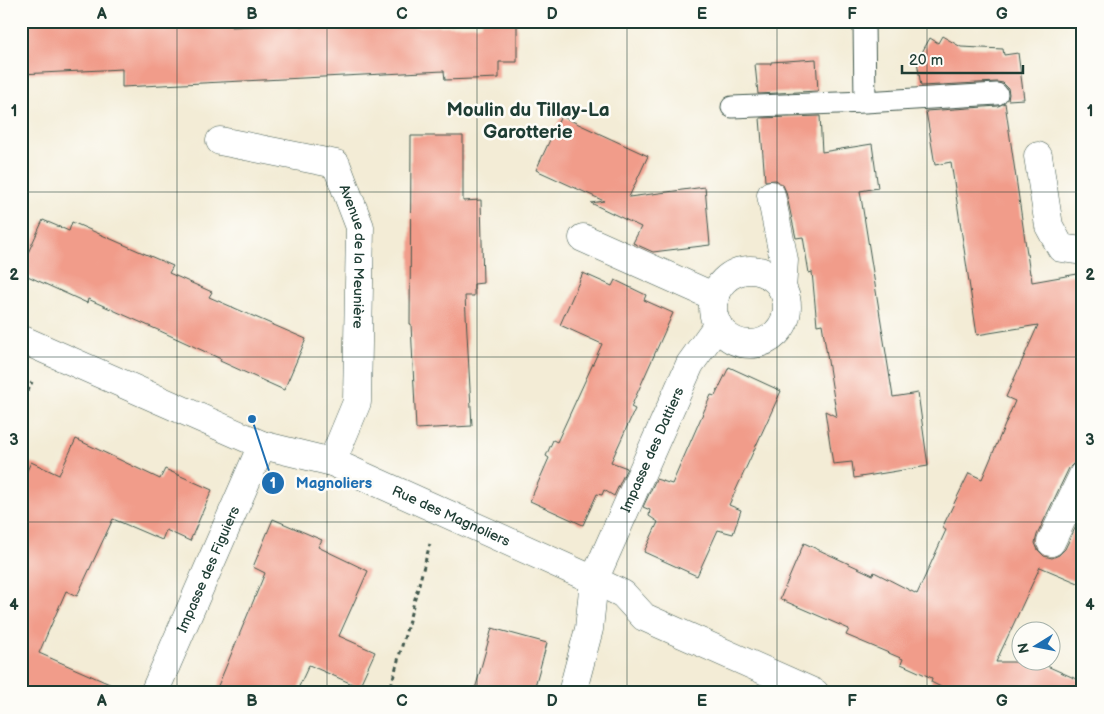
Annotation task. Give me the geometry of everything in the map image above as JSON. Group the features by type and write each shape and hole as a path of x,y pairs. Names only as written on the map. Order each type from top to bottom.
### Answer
{"street":[{"name":"Avenue de la Meunière","path":"220,141 336,164 360,227 357,402 332,462"},
{"path":"1038,156 1049,226 1061,248 1083,251"},
{"path":"771,195 784,260 782,289"},
{"path":"583,238 715,297"},
{"path":"744,271 755,271 765,274 777,282 782,289 786,298 786,313 776,333 768,339 755,344 742,343 731,339 718,325 714,312 715,297 719,287 732,275 744,271"},
{"name":"Impasse des Dattiers","path":"572,693 589,629 594,580 690,364 718,325"},
{"name":"Rue des Magnoliers","path":"21,339 262,445 332,462 594,580 623,594 644,617 815,693"},
{"name":"Impasse des Figuiers","path":"154,693 262,445"},
{"path":"1051,542 1081,484"}],"lane":[{"path":"864,21 866,102"},
{"path":"732,107 866,102 997,94"}],"path":[{"path":"389,693 438,511"}],"building":[{"path":"21,21 231,21 231,27 401,21 401,27 482,25 482,21 517,21 517,62 499,62 499,78 445,80 444,71 122,87 122,69 21,74"},
{"path":"942,36 961,47 1003,49 1004,55 1018,53 1024,99 1008,100 1008,88 1003,83 997,82 921,86 917,61 930,38 938,43"},
{"path":"816,59 818,91 758,94 755,64"},
{"path":"1005,103 1032,282 1083,273 1083,460 1075,462 1069,468 1035,543 1038,550 1044,556 1052,558 1059,555 1065,549 1083,512 1083,585 1040,567 1015,622 1012,622 1012,627 996,662 1012,662 1012,672 1060,672 1083,682 1083,693 953,693 931,682 932,678 901,664 903,659 846,635 849,629 780,599 804,543 873,575 874,572 917,594 946,530 942,528 969,473 982,479 1015,401 1006,397 1038,325 977,335 951,162 935,165 926,111 998,106"},
{"path":"561,116 648,156 629,197 705,187 710,245 653,252 633,243 641,227 591,203 604,201 536,170"},
{"path":"820,116 822,152 872,144 878,188 860,191 893,397 918,393 928,466 854,478 852,462 833,464 825,411 837,417 822,324 817,325 812,272 809,273 803,237 796,238 783,185 776,180 765,181 760,118"},
{"path":"411,136 463,136 463,201 481,200 483,283 474,284 474,296 465,296 472,426 416,429 410,324"},
{"path":"43,220 69,231 72,222 173,266 169,273 212,292 209,297 306,339 284,390 158,330 88,299 87,303 21,273 21,268"},
{"path":"583,273 612,286 615,280 646,295 644,300 673,313 631,407 635,409 611,462 627,468 614,496 604,490 602,495 597,494 583,525 530,501 549,458 546,456 553,440 557,442 602,344 560,325"},
{"path":"729,367 781,391 729,505 741,510 733,534 718,530 697,576 644,552 658,522 649,516 650,510 643,507 656,479 672,484 711,395 715,396"},
{"path":"76,439 160,479 165,469 212,490 190,541 166,530 162,540 113,519 77,596 66,591 39,653 130,693 21,693 21,484 31,462 59,475"},
{"path":"273,519 322,540 318,547 368,571 339,636 375,652 359,687 309,665 296,693 215,693 265,573 253,567"},
{"path":"492,628 547,643 533,693 474,693"}],"place":[{"name":"Magnoliers","path":"252,419"}],"district":[{"name":"Moulin du Tillay-La Garotterie","path":"528,121"}]}
